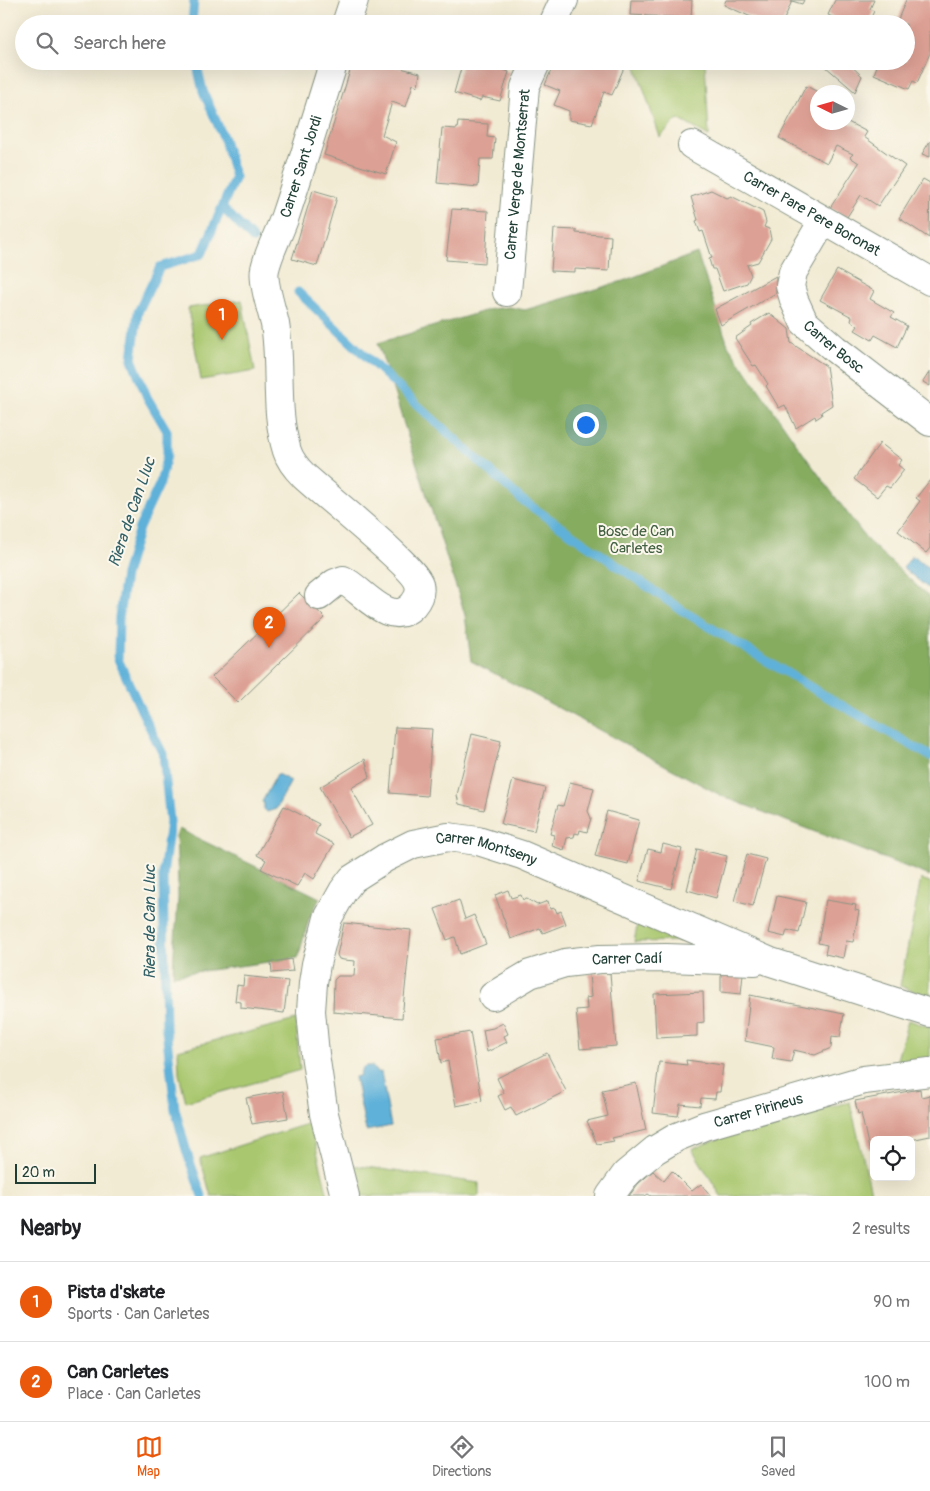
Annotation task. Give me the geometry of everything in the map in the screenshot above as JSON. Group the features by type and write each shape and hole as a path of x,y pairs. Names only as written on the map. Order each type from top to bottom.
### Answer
{"street":[{"path":"349,15 354,0"},
{"path":"557,15 564,0"},
{"name":"Carrer Sant Jordi","path":"319,596 335,583 343,580 352,584 377,607 384,611 395,612 405,611 412,606 420,590 418,580 404,565 295,466 288,453 282,430 279,402 278,347 264,270 284,218 331,70"},
{"name":"Carrer Verge de Montserrat","path":"507,292 525,87 533,70"},
{"name":"Carrer Pare Pere Boronat","path":"692,145 930,281"},
{"name":"Carrer Bosc","path":"823,220 793,272 790,286 804,322 834,349 930,422"},
{"name":"Carrer Montseny","path":"345,1196 324,1114 311,1011 312,983 323,934 335,904 352,879 385,858 413,844 448,837 478,841 522,855 771,962 930,1013"},
{"name":"Carrer Cadí","path":"493,996 530,974 565,962 666,958 771,962"},
{"name":"Carrer Pirineus","path":"610,1196 626,1174 655,1150 678,1137 704,1126 864,1080 930,1072"}],"green space":[{"path":"637,70 705,70 709,136 678,119 660,137"},
{"name":"Bosc de Can Carletes","path":"697,253 728,345 805,456 868,541 930,598 930,876 724,797 471,661 465,615 378,343 491,309 509,307 525,310 623,281"},
{"path":"242,300 255,371 201,380 188,308"},
{"path":"179,829 320,898 309,919 298,958 173,975 178,898 176,836"},
{"path":"921,879 930,882 930,997 900,986"},
{"path":"638,921 687,941 634,942"},
{"path":"296,1020 300,1070 186,1102 179,1074 178,1050"},
{"path":"908,1020 930,1027 930,1059 896,1063"},
{"path":"850,1102 872,1196 721,1196 692,1149 751,1128"},
{"path":"310,1123 328,1196 211,1196 200,1158"},
{"path":"352,1165 479,1183 479,1196 360,1196"}],"water":[{"path":"912,556 930,569 930,586 928,588 903,568"},
{"path":"277,774 291,781 276,809 267,812 262,802"},
{"path":"372,1066 377,1073 381,1072 391,1126 366,1131 355,1077 359,1076 362,1068"}],"building":[{"path":"631,0 692,0 691,15 630,15"},
{"path":"726,0 804,0 802,4 792,1 786,15 747,15 724,5"},
{"path":"835,0 874,0 870,9 874,11 872,15 828,15"},
{"path":"906,0 930,0 930,53 917,83 913,81 909,89 874,74 876,70 915,70 915,15 900,15"},
{"path":"350,70 408,70 420,73 418,86 413,84 406,107 392,102 382,135 396,142 386,174 324,155"},
{"path":"460,70 504,70 509,72 500,101 482,97 480,101 454,93"},
{"path":"551,70 623,70 612,95 604,92 592,124 569,120 569,111 554,105 560,91 545,85"},
{"path":"830,70 856,70 862,76 855,92 855,85 847,85"},
{"path":"806,86 810,88 810,130 855,130 855,126 867,132 864,137 905,166 878,206 861,195 847,217 830,208 859,163 850,157 853,154 836,146 827,163 779,138"},
{"path":"458,122 488,124 487,137 495,138 493,159 480,159 478,187 437,183 442,128 457,129"},
{"path":"930,141 930,157 922,154"},
{"path":"923,179 930,183 929,238 899,218"},
{"path":"313,190 337,197 317,266 292,259"},
{"path":"711,190 727,198 731,196 763,212 766,222 764,227 769,229 771,239 758,262 747,265 751,275 747,283 723,291 715,269 712,269 709,259 712,258 703,231 700,232 696,221 698,220 691,197"},
{"path":"452,209 488,211 485,263 446,260"},
{"path":"554,229 576,230 576,233 611,236 609,271 575,269 575,272 551,271"},
{"path":"837,270 874,291 870,299 894,313 891,317 907,326 897,347 875,335 872,340 855,330 858,326 851,321 852,317 820,300"},
{"path":"776,276 776,293 721,325 715,309"},
{"path":"769,313 789,329 791,343 826,366 832,405 821,412 822,415 816,419 815,416 796,428 785,405 779,408 766,386 768,384 756,365 753,366 735,338 752,326 751,324"},
{"path":"930,371 930,386 923,382"},
{"path":"880,443 902,460 898,465 904,470 890,488 886,486 877,497 854,479"},
{"path":"930,480 930,548 926,553 898,531 920,501 916,498"},
{"path":"299,593 325,618 238,703 212,677"},
{"path":"395,727 432,729 427,796 390,793"},
{"path":"472,734 501,741 484,810 459,804 457,795"},
{"path":"365,759 370,777 351,788 372,825 349,837 320,787"},
{"path":"513,780 545,788 534,831 501,824"},
{"path":"570,782 594,788 588,811 591,818 587,832 580,830 579,834 575,833 574,837 567,838 564,850 552,846 554,835 550,834 558,805 563,806"},
{"path":"284,806 319,824 315,834 334,844 314,879 305,873 297,886 261,869 266,860 257,855"},
{"path":"607,811 639,820 628,864 595,856"},
{"path":"663,844 682,849 671,889 639,881 648,849 661,852"},
{"path":"697,849 727,856 716,898 687,890"},
{"path":"747,854 766,859 753,906 734,901"},
{"path":"508,890 511,898 521,895 523,900 527,899 537,905 548,901 550,909 555,908 557,913 561,911 566,924 543,933 540,928 511,939 495,895"},
{"path":"777,896 806,902 799,933 787,930 785,937 768,933"},
{"path":"459,900 465,919 474,915 486,944 460,954 455,937 447,940 435,909"},
{"path":"826,900 856,905 855,910 859,911 853,942 846,941 843,958 825,954 827,945 818,943"},
{"path":"344,923 411,930 402,1018 333,1012 334,980 338,976 354,976 355,961 339,959 337,955"},
{"path":"291,959 293,971 272,973 271,962"},
{"path":"610,973 616,1046 580,1049 576,1010 587,1009 586,998 591,997 589,974"},
{"path":"721,973 743,974 741,994 721,992"},
{"path":"244,976 288,981 284,1013 241,1008 241,1002 235,1001 237,985 243,986"},
{"path":"703,992 704,1022 697,1023 697,1036 656,1038 654,994"},
{"path":"750,995 844,1014 840,1037 832,1036 831,1048 815,1055 794,1050 791,1062 772,1059 774,1047 745,1041"},
{"path":"503,1023 508,1034 504,1036 507,1042 487,1052 483,1030"},
{"path":"470,1032 482,1101 456,1106 448,1061 441,1063 437,1038"},
{"path":"547,1053 566,1091 516,1116 511,1107 505,1110 498,1096 504,1093 497,1078"},
{"path":"686,1060 723,1065 720,1092 716,1092 715,1099 701,1098 700,1106 680,1104 678,1116 653,1113 659,1062 687,1065"},
{"path":"636,1083 646,1130 612,1138 614,1141 597,1144 587,1121 608,1116 602,1090"},
{"path":"920,1089 921,1097 930,1095 930,1136 915,1139 915,1136 870,1136 869,1149 861,1113 858,1114 855,1101"},
{"path":"283,1091 288,1118 252,1124 246,1098"},
{"path":"653,1171 664,1181 672,1171 692,1191 701,1184 711,1196 651,1196 648,1194 645,1196 629,1196 638,1184"}],"waterway":[{"name":"Riera de Can Lluc","path":"193,15 194,0"},
{"name":"Riera de Can Lluc","path":"198,70 203,91 224,139 235,177 202,254 160,267 138,312 132,359 147,397 167,431 167,455 160,483 139,528 125,575 119,617 118,659 163,754 170,822 163,875 166,1029 175,1109 187,1153 202,1196"},
{"path":"222,207 253,239"},
{"path":"298,292 413,401 522,500 683,611 930,756"}],"place":[{"name":"Pista d'skate","path":"222,340"},
{"name":"Can Carletes","path":"269,648"}]}
